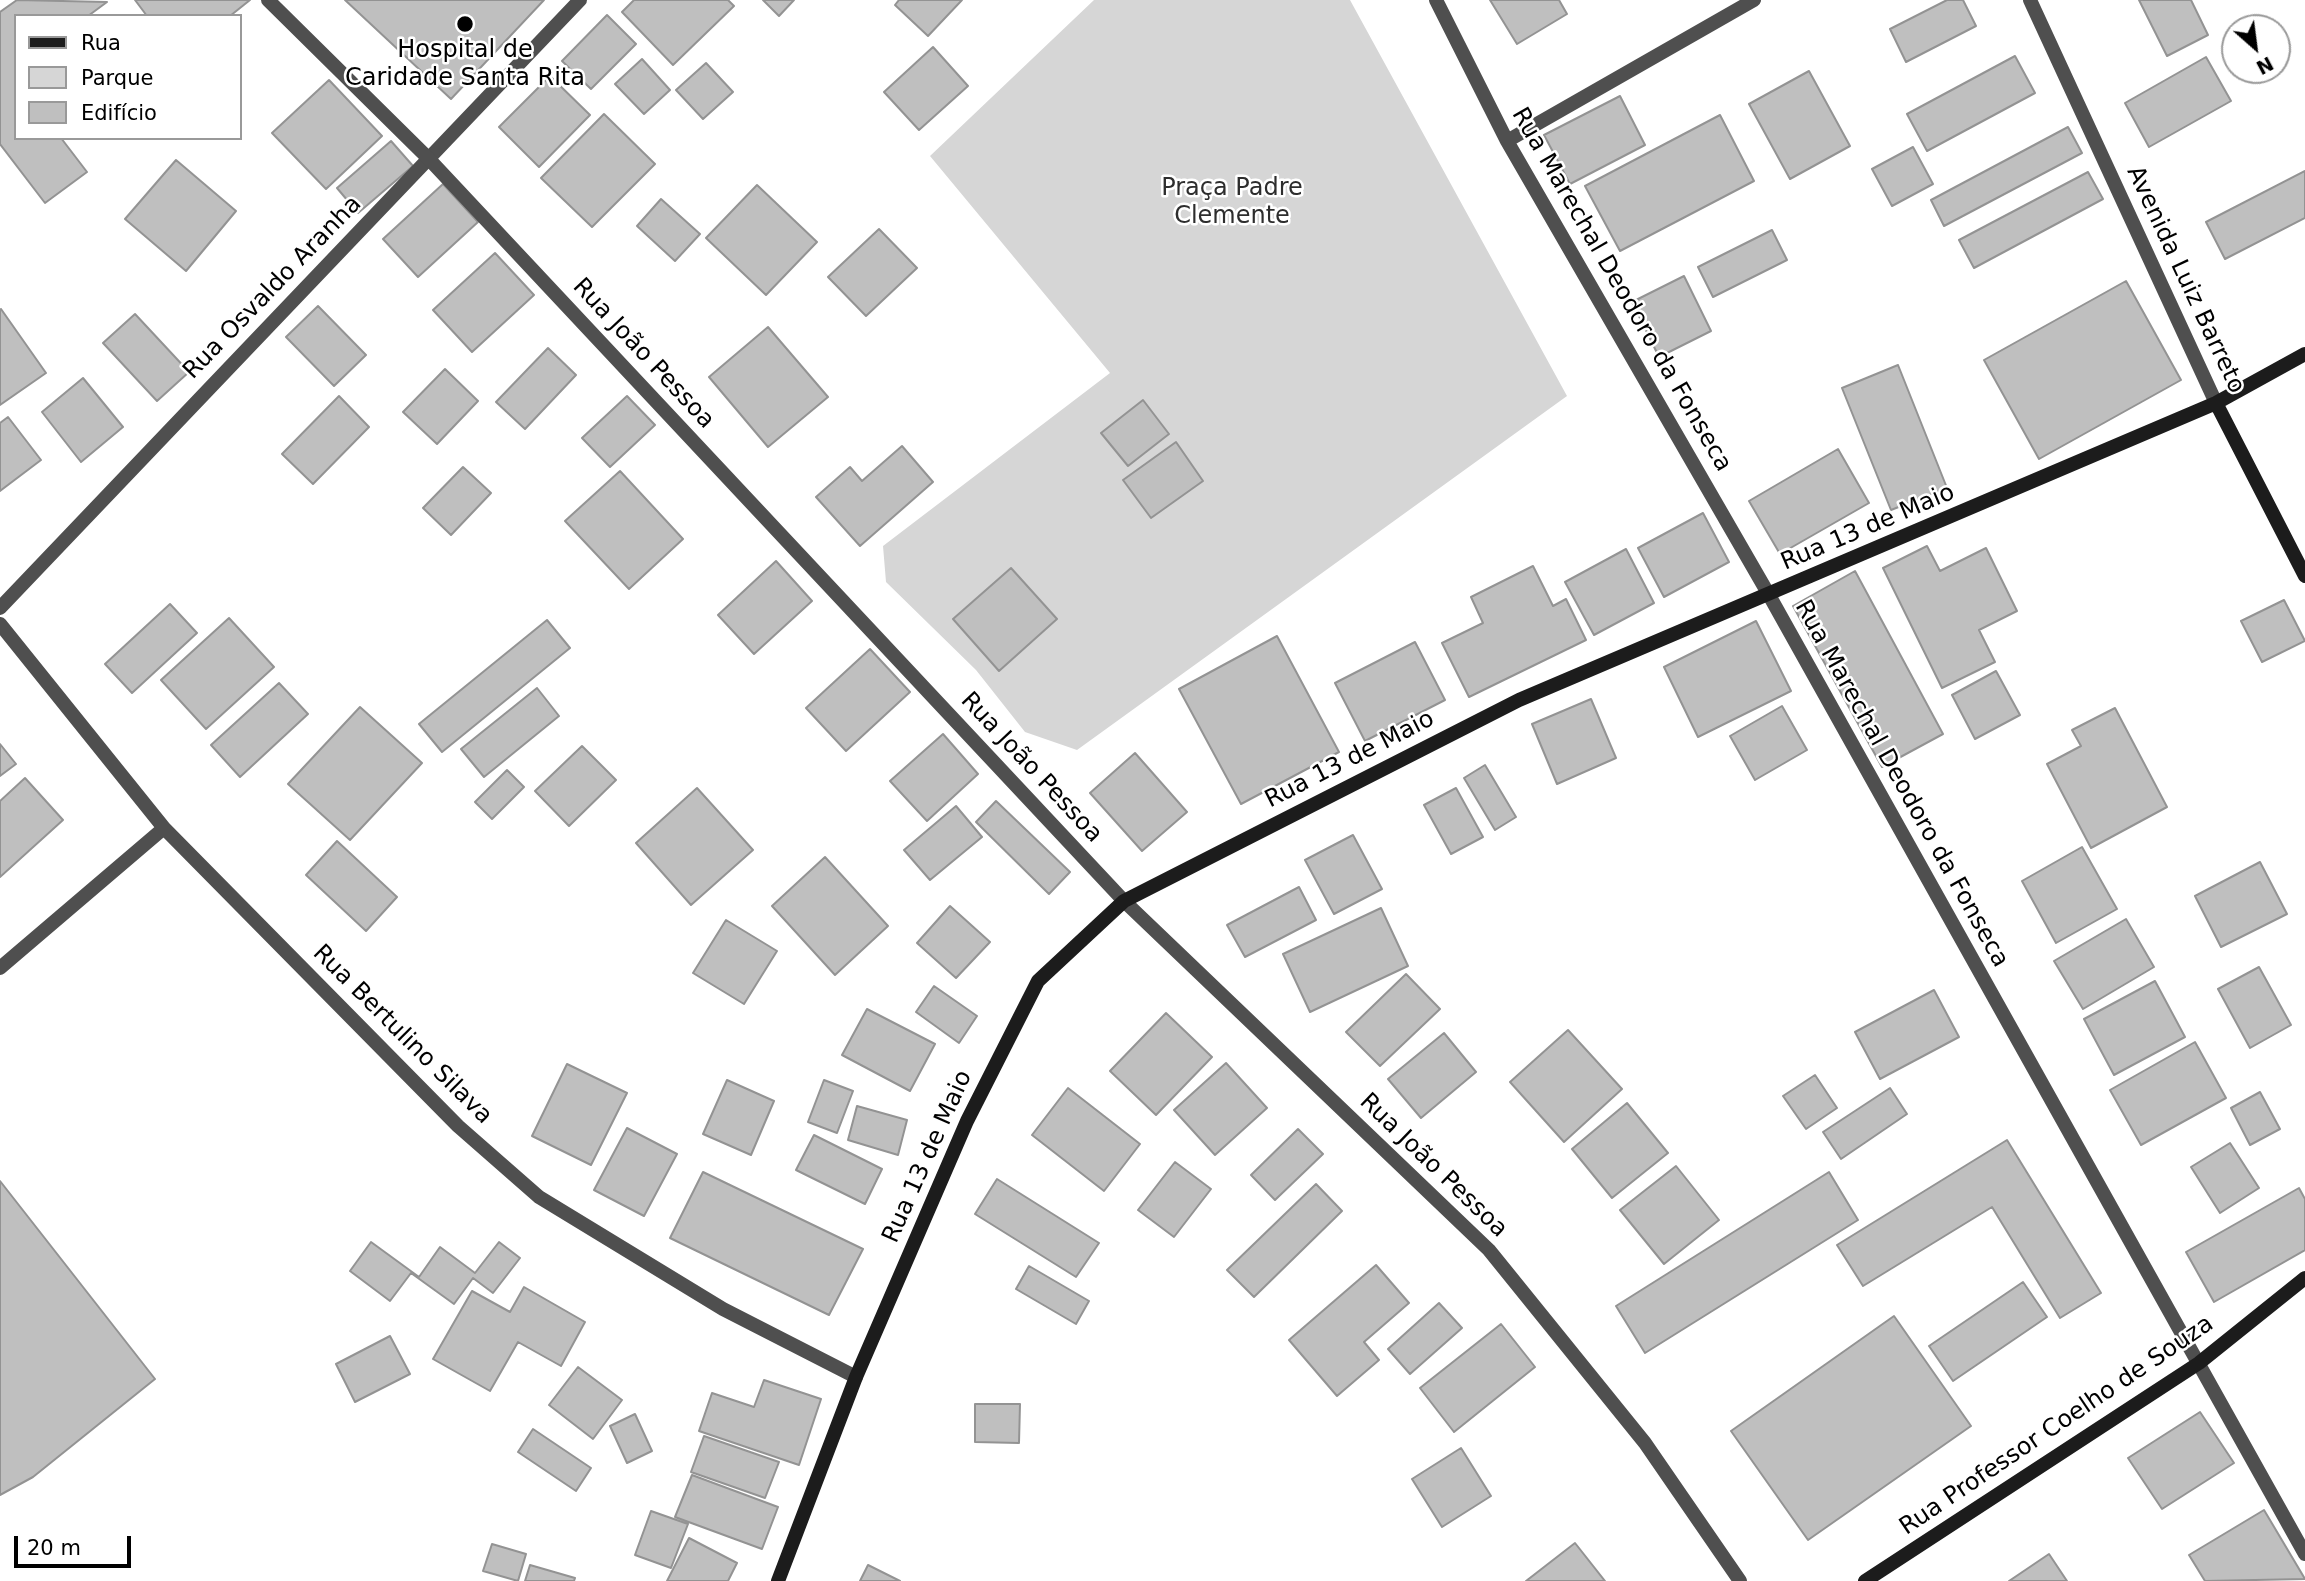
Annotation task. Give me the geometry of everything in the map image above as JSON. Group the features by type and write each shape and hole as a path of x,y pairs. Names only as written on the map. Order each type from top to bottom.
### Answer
{"main road":[{"name":"Rua 13 de Maio","path":"778,1581 856,1377 967,1121 1038,981 1124,901 1519,700 2217,403 2305,354"},
{"name":"Avenida Luiz Barreto","path":"2217,403 2305,576"},
{"name":"Rua Professor Coelho de Souza","path":"1865,1581 2199,1363 2305,1278"}],"street":[{"name":"Rua João Pessoa","path":"268,0 428,158 1124,901 1489,1250 1645,1443 1740,1581"},
{"name":"Rua Osvaldo Aranha","path":"0,608 580,0"},
{"name":"Rua Marechal Deodoro da Fonseca","path":"1436,0 1507,141 1769,595 2305,1554"},
{"path":"1507,141 1754,0"},
{"name":"Avenida Luiz Barreto","path":"2030,0 2217,403"},
{"name":"Rua Bertulino Silava","path":"0,624 164,828 458,1126 539,1197 723,1309 856,1377"},
{"path":"0,968 164,828"}],"green space":[{"name":"Praça Padre Clemente","path":"1094,0 1350,0 1567,396 1077,750 1025,732 976,670 886,582 883,546 1110,373 930,156"}],"building":[{"path":"17,0 107,2 91,14 14,14 14,140 63,140 87,172 45,203 0,144 0,12"},
{"path":"135,0 250,0 232,14 146,14"},
{"path":"345,0 544,0 451,99"},
{"path":"634,0 728,0 734,6 673,65 622,12"},
{"path":"763,0 794,0 779,16"},
{"path":"899,0 962,0 928,36 895,5"},
{"path":"1490,0 1559,0 1567,14 1517,44"},
{"path":"1947,0 1963,0 1976,26 1906,62 1890,29"},
{"path":"2139,0 2191,0 2208,35 2167,56"},
{"path":"607,15 636,44 591,89 562,61"},
{"path":"933,47 968,86 919,130 884,92"},
{"path":"2015,56 2035,93 1927,151 1907,114"},
{"path":"2206,57 2231,101 2149,147 2125,103"},
{"path":"642,59 670,90 644,114 615,84"},
{"path":"706,63 733,92 703,119 676,90"},
{"path":"1809,71 1850,146 1790,179 1749,104"},
{"path":"550,76 590,115 539,167 499,127"},
{"path":"329,80 382,136 326,189 272,133"},
{"path":"1620,96 1645,145 1570,184 1544,135"},
{"path":"604,114 655,164 592,227 541,178"},
{"path":"1720,115 1754,181 1620,251 1585,186"},
{"path":"2068,127 2082,153 1944,226 1931,200"},
{"path":"391,141 413,166 358,213 337,188"},
{"path":"1913,147 1933,184 1892,206 1872,169"},
{"path":"176,160 236,211 186,271 125,219"},
{"path":"2305,171 2305,218 2225,259 2206,222"},
{"path":"2088,172 2103,199 1974,268 1959,240"},
{"path":"443,184 478,222 418,277 383,239"},
{"path":"757,185 817,242 766,295 706,238"},
{"path":"661,199 700,234 675,261 637,226"},
{"path":"879,229 917,268 866,316 828,277"},
{"path":"1772,230 1787,260 1713,297 1698,267"},
{"path":"495,253 534,295 472,352 433,310"},
{"path":"1684,276 1711,331 1659,357 1632,302"},
{"path":"2126,281 2181,380 2039,459 1984,360"},
{"path":"318,306 366,355 334,386 286,337"},
{"path":"0,310 46,373 0,405"},
{"path":"135,314 189,372 157,401 103,343"},
{"path":"768,327 828,397 768,447 709,377"},
{"path":"548,348 576,375 525,429 496,402"},
{"path":"1898,365 1947,488 1891,510 1842,388"},
{"path":"445,369 478,401 437,444 403,412"},
{"path":"83,378 123,427 81,462 42,412"},
{"path":"339,396 369,427 313,484 282,454"},
{"path":"627,396 655,425 610,467 582,438"},
{"path":"1143,400 1169,434 1128,466 1101,433"},
{"path":"8,417 41,460 0,491 0,423"},
{"path":"1176,442 1203,481 1151,518 1123,480"},
{"path":"902,446 933,482 860,546 816,497 850,467 862,481"},
{"path":"1838,449 1869,503 1780,554 1749,501"},
{"path":"463,467 491,493 451,535 423,508"},
{"path":"620,471 683,539 629,589 565,521"},
{"path":"1703,513 1729,562 1664,597 1638,548"},
{"path":"1927,546 1940,571 1986,548 2017,611 1979,630 1995,662 1942,688 1883,568"},
{"path":"1626,549 1654,603 1594,635 1565,582"},
{"path":"776,561 812,601 754,654 718,615"},
{"path":"1533,566 1553,606 1566,599 1586,640 1469,697 1442,643 1483,623 1471,597"},
{"path":"1011,568 1057,619 999,671 953,619"},
{"path":"1855,571 1943,734 1882,767 1793,606"},
{"path":"2284,600 2305,641 2262,662 2241,621"},
{"path":"170,604 197,633 132,693 105,664"},
{"path":"229,618 274,667 206,729 161,680"},
{"path":"547,620 570,648 442,752 419,724"},
{"path":"1756,621 1791,691 1698,737 1664,667"},
{"path":"1277,636 1339,752 1241,804 1179,689"},
{"path":"1415,642 1445,700 1365,741 1335,683"},
{"path":"870,649 910,692 846,751 806,708"},
{"path":"1996,671 2020,715 1975,739 1952,695"},
{"path":"279,683 308,714 240,777 211,745"},
{"path":"537,688 559,716 484,777 461,749"},
{"path":"1591,699 1616,758 1557,784 1532,724"},
{"path":"1782,706 1807,750 1755,780 1730,736"},
{"path":"360,707 422,763 350,840 288,784"},
{"path":"2115,708 2167,807 2091,848 2047,764 2081,746 2072,730"},
{"path":"943,734 978,774 927,821 890,781"},
{"path":"0,744 16,764 0,776"},
{"path":"582,746 616,780 569,826 535,791"},
{"path":"1135,753 1187,812 1142,851 1090,793"},
{"path":"1485,765 1516,817 1495,830 1464,778"},
{"path":"507,770 524,787 492,819 475,802"},
{"path":"25,778 63,820 0,877 0,801"},
{"path":"697,788 753,850 691,905 636,843"},
{"path":"1456,788 1483,837 1451,854 1424,805"},
{"path":"996,801 1070,872 1049,894 976,822"},
{"path":"956,806 982,837 930,880 904,850"},
{"path":"1353,835 1382,889 1334,914 1305,860"},
{"path":"337,841 397,897 366,931 306,875"},
{"path":"2082,847 2117,909 2056,943 2022,881"},
{"path":"825,857 888,926 835,975 772,906"},
{"path":"2260,862 2287,914 2221,947 2195,896"},
{"path":"1299,887 1316,920 1245,957 1227,925"},
{"path":"950,906 990,942 956,978 917,943"},
{"path":"1381,908 1408,966 1310,1012 1283,954"},
{"path":"2126,919 2154,967 2083,1009 2054,961"},
{"path":"726,920 777,951 744,1004 693,973"},
{"path":"2259,967 2291,1025 2250,1048 2218,989"},
{"path":"1406,974 1440,1009 1380,1066 1346,1032"},
{"path":"2155,981 2185,1037 2114,1075 2084,1019"},
{"path":"934,986 977,1016 959,1043 916,1012"},
{"path":"1934,990 1959,1037 1880,1079 1855,1032"},
{"path":"867,1009 935,1044 910,1091 842,1055"},
{"path":"1166,1013 1212,1057 1156,1115 1110,1071"},
{"path":"1568,1030 1622,1089 1564,1142 1510,1082"},
{"path":"1444,1033 1476,1072 1421,1118 1388,1079"},
{"path":"2195,1042 2226,1098 2141,1145 2110,1090"},
{"path":"1226,1063 1267,1108 1215,1155 1174,1110"},
{"path":"567,1064 627,1093 591,1165 532,1136"},
{"path":"1815,1075 1837,1108 1806,1129 1783,1096"},
{"path":"727,1080 774,1101 751,1155 703,1134"},
{"path":"824,1080 853,1091 837,1133 808,1122"},
{"path":"1068,1088 1140,1144 1104,1191 1032,1135"},
{"path":"1890,1088 1907,1114 1841,1159 1823,1132"},
{"path":"2260,1092 2280,1129 2250,1145 2231,1108"},
{"path":"1627,1103 1668,1153 1612,1198 1572,1149"},
{"path":"857,1106 907,1120 898,1155 848,1140"},
{"path":"627,1128 677,1154 644,1216 594,1190"},
{"path":"1298,1129 1323,1154 1275,1200 1251,1175"},
{"path":"814,1135 882,1169 865,1204 796,1170"},
{"path":"2007,1140 2101,1293 2060,1318 1992,1207 1863,1286 1837,1245"},
{"path":"2230,1143 2259,1188 2220,1213 2191,1167"},
{"path":"1175,1162 1211,1189 1174,1237 1138,1210"},
{"path":"1676,1166 1719,1220 1664,1264 1620,1210"},
{"path":"703,1172 863,1249 829,1315 670,1238"},
{"path":"1829,1172 1858,1220 1645,1353 1616,1306"},
{"path":"997,1179 1099,1243 1076,1277 975,1214"},
{"path":"0,1181 155,1379 33,1477 0,1495"},
{"path":"1316,1184 1342,1211 1254,1297 1227,1270"},
{"path":"2299,1188 2305,1199 2305,1250 2214,1302 2186,1252"},
{"path":"371,1242 419,1277 440,1247 475,1273 499,1242 520,1258 493,1293 473,1278 454,1304 411,1273 390,1301 350,1271"},
{"path":"1376,1265 1409,1303 1364,1342 1379,1360 1337,1396 1289,1340"},
{"path":"1029,1266 1089,1301 1076,1324 1016,1289"},
{"path":"2023,1282 2047,1317 1953,1381 1929,1346"},
{"path":"524,1287 585,1322 561,1366 518,1342 490,1391 433,1359 472,1291 510,1312"},
{"path":"1439,1303 1462,1328 1410,1374 1388,1349"},
{"path":"1894,1316 1971,1426 1808,1540 1731,1431"},
{"path":"1501,1324 1535,1367 1454,1432 1420,1388"},
{"path":"390,1336 410,1374 355,1402 336,1364"},
{"path":"578,1367 622,1400 593,1439 549,1405"},
{"path":"764,1380 821,1399 799,1465 699,1431 712,1393 754,1407"},
{"path":"975,1404 1020,1404 1019,1443 975,1442"},
{"path":"2200,1412 2234,1463 2162,1509 2128,1458"},
{"path":"635,1414 652,1451 627,1463 610,1426"},
{"path":"533,1429 591,1468 576,1491 518,1452"},
{"path":"704,1436 779,1462 765,1498 691,1472"},
{"path":"1461,1448 1491,1496 1442,1527 1412,1479"},
{"path":"692,1475 778,1507 762,1549 675,1517"},
{"path":"2264,1510 2305,1579 2205,1581 2189,1555"},
{"path":"651,1511 688,1524 671,1568 635,1555"},
{"path":"689,1538 737,1563 728,1581 667,1581"},
{"path":"1575,1543 1605,1581 1526,1581"},
{"path":"492,1544 526,1554 518,1581 483,1571"},
{"path":"2049,1554 2067,1581 2009,1581"},
{"path":"530,1565 575,1578 574,1581 525,1581"},
{"path":"868,1565 900,1581 860,1581"}],"place":[{"name":"Hospital de Caridade Santa Rita","path":"465,24"}]}
